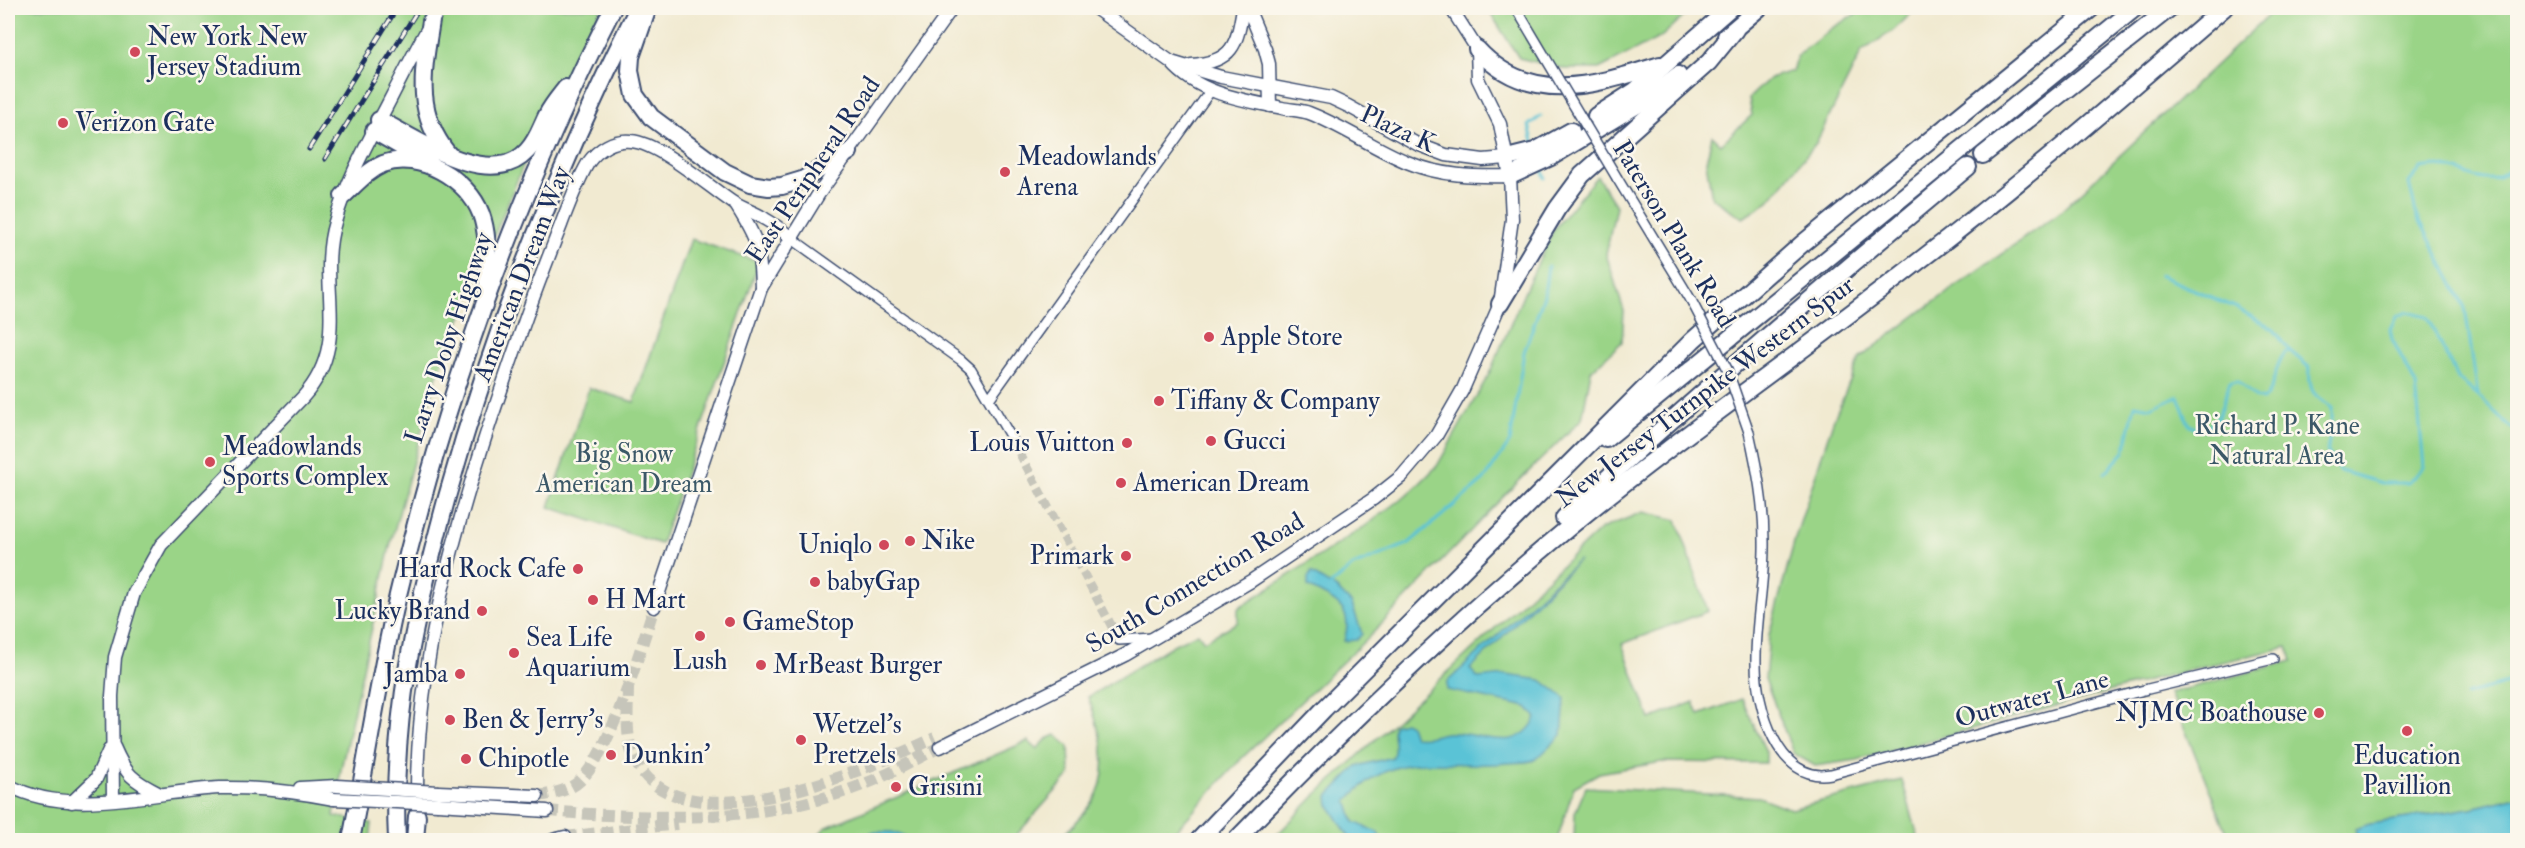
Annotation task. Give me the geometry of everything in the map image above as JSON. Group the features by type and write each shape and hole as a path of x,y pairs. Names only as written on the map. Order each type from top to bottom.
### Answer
{"highway":[{"name":"Larry Doby Highway","path":"351,840 384,661 407,560 440,441 489,293 534,179 590,53 613,8"},
{"name":"Larry Doby Highway","path":"397,840 396,753 404,680 423,589 459,455 493,349 534,236 593,100 638,8"},
{"path":"648,8 631,57 630,71 635,95 651,117 725,172 750,184 769,187 782,186 802,180 849,152"},
{"path":"1549,151 1622,100 1730,8"},
{"path":"1510,176 1527,161 1663,88 1760,8"},
{"name":"New Jersey Turnpike Western Spur","path":"1199,840 1338,694 1674,358 1771,270 1904,159 2092,8"},
{"path":"1546,486 1574,467 1700,361 2135,8"},
{"path":"1983,154 2170,8"},
{"name":"New Jersey Turnpike Western Spur","path":"1236,840 1338,737 1519,571 1603,500 1701,422 1935,250 2091,122 2224,8"},
{"path":"435,14 423,76 423,97 431,126 449,154"},
{"path":"1500,304 1552,216 1582,175 1709,62 1735,30"},
{"path":"1477,49 1492,64 1511,75 1530,82 1561,86 1603,83 1669,62"},
{"path":"377,125 472,164 487,166 508,163 520,157 530,148 548,113 590,53"},
{"path":"377,125 438,169 452,176 466,189 481,215 489,293"},
{"path":"1507,158 1527,161"},
{"path":"343,196 368,174 386,163 411,162 438,169"},
{"path":"1519,571 1544,538 1638,449 1833,279 1968,167"},
{"path":"415,840 417,816"}],"street":[{"name":"East Peripheral Road","path":"654,607 761,288 791,237 952,8"},
{"name":"Plaza K","path":"1095,8 1171,62 1179,72 1211,90 1242,100 1309,113 1392,155 1426,169 1459,176 1510,176"},
{"path":"1171,62 1186,65 1207,64 1225,56 1236,43 1243,8"},
{"path":"1248,8 1269,64 1270,106"},
{"path":"1450,8 1477,49"},
{"name":"Paterson Plank Road","path":"1516,8 1691,300 1727,369 1749,432 1759,486 1764,540 1764,572 1756,657 1758,685 1774,739 1786,759 1802,772"},
{"path":"113,799 111,740 115,657 134,593 161,545 303,397 322,369 330,346 332,320 329,248 334,223 343,196 377,125 435,14"},
{"name":"South Connection Road","path":"937,743 953,739 1156,638 1282,561 1373,499 1402,476 1436,436 1448,418 1500,304 1512,232 1507,158 1500,124 1478,79 1477,49"},
{"name":"Plaza K","path":"1186,65 1221,77 1330,98 1417,144 1446,155 1483,160 1507,158"},
{"path":"989,399 1211,90"},
{"name":"American Dream Way","path":"422,840 417,816 417,753 423,688 458,531 480,454 521,330 585,168 602,149 618,142 634,141 663,154 735,204 765,219 791,237 961,360 970,369 1013,441"},
{"path":"735,204 755,236 760,256 761,288"},
{"path":"1119,640 1156,638"},
{"name":"Outwater Lane","path":"1802,772 1818,776 1831,774 2148,689 2273,659"},
{"path":"111,740 127,774 138,784 160,794"},
{"path":"72,802 100,774 111,740"},
{"path":"8,785 40,799 72,802 221,788 278,789 337,786 547,811"},
{"path":"278,789 334,798 537,796"}],"green space":[{"name":"Meadowlands Sports Complex","path":"8,8 602,8 546,110 436,378 390,546 341,769 334,816 372,823 370,840 8,840"},
{"path":"1487,8 1693,8 1661,37 1599,69 1565,69 1519,58"},
{"path":"1860,8 1917,8 1894,30 1862,51 1816,143 1769,201 1743,218 1712,198 1706,162 1712,136 1721,144 1752,115 1749,98 1770,78 1792,71 1797,56 1832,28 1859,12"},
{"name":"Richard P. Kane Natural Area","path":"2276,8 2517,8 2517,797 2471,808 2370,824 2356,829 2358,835 2344,840 2230,840 2170,693 2292,661 2288,647 2196,668 1857,760 1815,766 1793,753 1765,679 1769,635 1796,535 1833,421 1860,358 2059,213"},
{"path":"1597,176 1616,206 1606,254 1624,311 1622,342 1591,371 1582,419 1508,492 1372,634 1242,758 1167,840 1058,840 1092,803 1099,791 1102,778 1103,750 1088,697 1173,645 1198,633 1204,641 1238,622 1238,608 1361,529 1410,493 1437,466 1489,374 1554,229"},
{"name":"Big Snow American Dream","path":"691,239 759,262 661,544 549,507 589,388 634,402"},
{"path":"1643,512 1677,520 1708,611 1622,644 1650,719 1694,702 1699,715 1742,699 1766,752 1766,763 1662,762 1599,773 1574,787 1557,840 1272,840 1313,798 1601,529"},
{"path":"1056,735 1069,746 1070,775 1012,840 814,840 825,828 1028,741 1037,749 1047,739"},
{"path":"1902,780 1919,840 1574,840 1575,813 1586,787 1759,797 1791,809"}],"water":[{"path":"1579,560 1470,669 1478,678 1506,675 1541,680 1565,698 1562,735 1541,755 1531,761 1484,764 1422,763 1384,772 1366,783 1347,801 1354,822 1377,832 1382,840 1351,840 1329,805 1328,796 1357,766 1393,757 1394,725 1404,722 1410,725 1414,737 1458,733 1507,740 1518,737 1528,730 1536,718 1527,707 1447,690 1447,682"},
{"path":"1311,573 1337,589 1352,604 1362,634 1356,640 1344,641 1347,620 1344,612 1340,606 1326,596 1308,587 1308,578"},
{"path":"2517,797 2517,840 2344,840 2357,835 2355,829 2370,824 2471,808"},
{"path":"872,832 892,832 915,840 861,840"}],"waterway":[{"path":"2511,8 2518,14"},
{"path":"1534,146 1529,125 1541,116"},
{"path":"2518,160 2509,170 2492,179 2475,177 2436,166 2421,168 2409,183 2416,213 2465,308 2478,395 2511,428 2518,430"},
{"path":"1541,166 1545,178"},
{"path":"1331,589 1331,585 1353,566 1408,544 1484,480 1510,442 1524,352 1544,296 1548,266"},
{"path":"2159,275 2237,308 2274,330 2290,351 2310,368 2313,392 2332,408 2332,424 2327,451 2340,471 2382,483 2408,483 2424,467 2416,385 2392,339 2390,329 2396,317 2407,312 2427,317 2459,380 2478,395"},
{"path":"2105,473 2124,452 2135,405 2151,408 2178,396 2189,425 2204,430 2218,417 2230,382 2237,381 2256,398 2263,400 2270,390 2281,358 2285,352 2290,351"},
{"path":"2466,695 2518,680"}],"tunnel":[{"path":"1013,441 1119,640"},
{"path":"537,796 562,791 576,784 600,752 622,702 654,607"},
{"path":"628,687 629,739 639,767 663,790 697,800 737,801 781,794 868,766 935,738"},
{"path":"547,811 667,817 746,813 785,807 824,798 862,785 940,747"},
{"path":"565,837 677,824"}],"railway":[{"path":"309,149 397,8"},
{"path":"325,159 419,8"}],"place":[{"name":"New York New Jersey Stadium","path":"135,52"},
{"name":"Verizon Gate","path":"63,123"},
{"name":"Meadowlands Arena","path":"1005,172"},
{"name":"Apple Store","path":"1209,337"},
{"name":"Tiffany & Company","path":"1159,401"},
{"name":"Gucci","path":"1211,441"},
{"name":"Louis Vuitton","path":"1127,443"},
{"name":"Meadowlands Sports Complex","path":"210,462"},
{"name":"American Dream","path":"1121,483"},
{"name":"Nike","path":"910,541"},
{"name":"Uniqlo","path":"884,545"},
{"name":"Primark","path":"1126,556"},
{"name":"Hard Rock Cafe","path":"578,569"},
{"name":"babyGap","path":"815,582"},
{"name":"H Mart","path":"593,600"},
{"name":"Lucky Brand","path":"482,611"},
{"name":"GameStop","path":"730,622"},
{"name":"Lush","path":"700,636"},
{"name":"Sea Life Aquarium","path":"514,653"},
{"name":"MrBeast Burger","path":"761,665"},
{"name":"Jamba","path":"460,674"},
{"name":"NJMC Boathouse","path":"2319,713"},
{"name":"Ben & Jerry's","path":"450,720"},
{"name":"Education Pavillion","path":"2407,731"},
{"name":"Wetzel's Pretzels","path":"801,740"},
{"name":"Dunkin'","path":"611,755"},
{"name":"Chipotle","path":"466,759"},
{"name":"Grisini","path":"896,787"}]}
